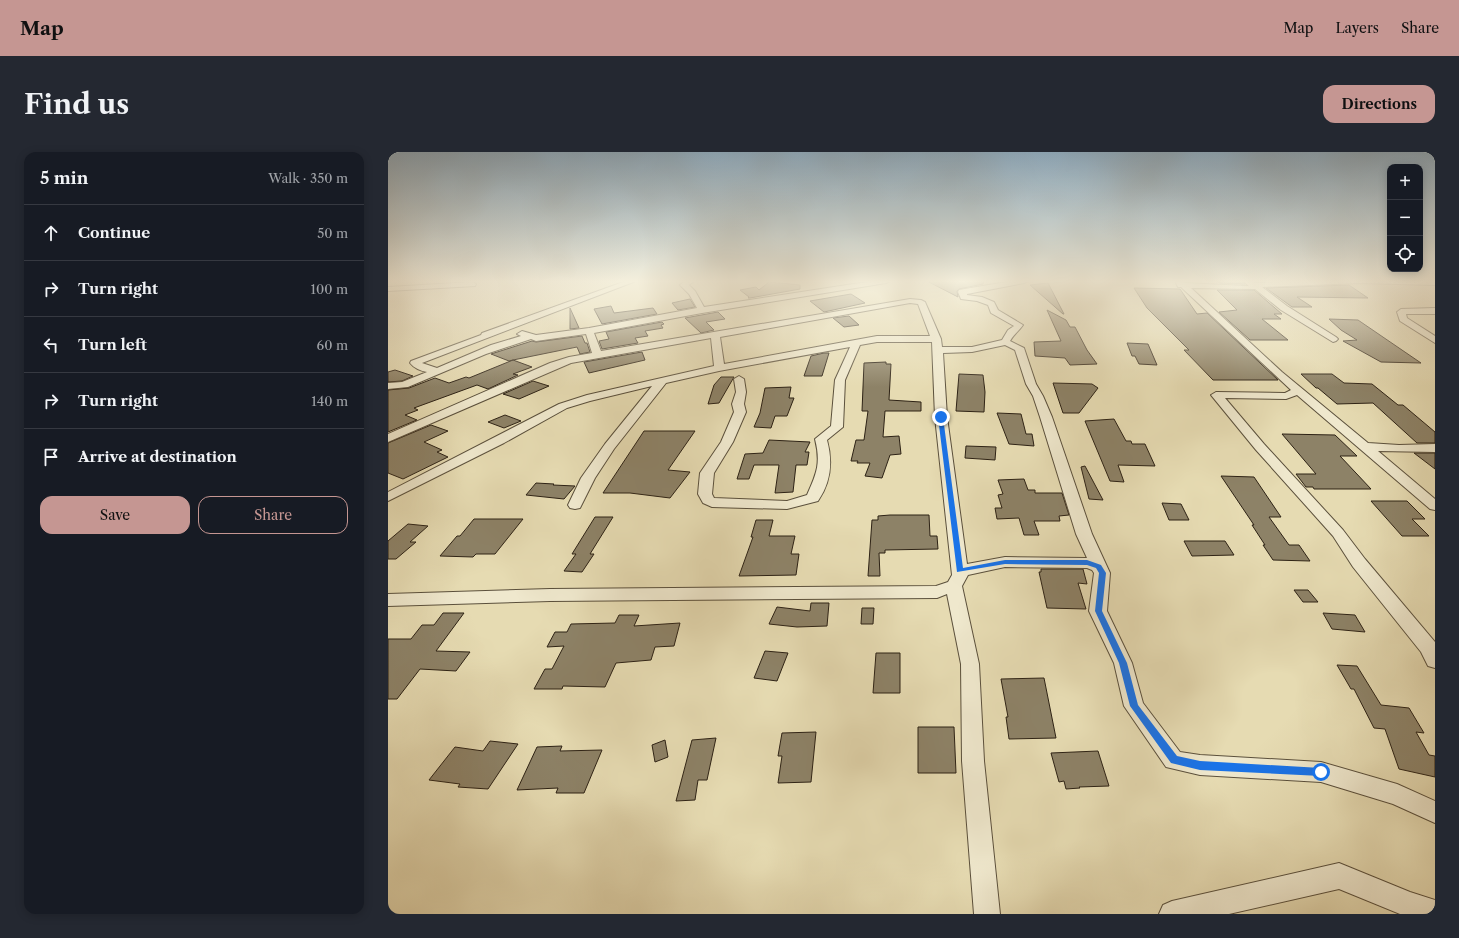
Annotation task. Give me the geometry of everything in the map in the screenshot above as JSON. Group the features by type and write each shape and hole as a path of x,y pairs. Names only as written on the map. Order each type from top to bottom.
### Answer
{"street":[{"path":"438,372 423,368 415,363 535,317"},
{"path":"504,328 536,338 589,331 667,317"},
{"path":"388,438 554,365 598,355 823,317"},
{"path":"927,317 937,344 941,417 957,579 970,664 973,761 987,914"},
{"path":"1003,317 1019,325 1011,332 1005,342"},
{"path":"1217,317 1278,374 1435,506"},
{"path":"1298,317 1333,339"},
{"path":"1402,317 1435,340"},
{"path":"589,331 598,355"},
{"path":"715,335 719,368"},
{"path":"388,386 404,385 438,372 483,351 508,342 530,337"},
{"path":"388,497 563,406 587,398 719,368 877,339 937,344 954,351 991,346 1005,342 1019,348 1022,354 1031,384 1046,417 1084,534 1102,573 1098,611 1123,663 1134,706 1174,760 1200,766 1321,772 1397,795 1435,812"},
{"path":"739,379 741,392 738,404 740,412 727,442 707,473 705,494 708,500 712,502 787,505 813,498 821,481 826,462 821,439 837,427 840,380 856,344"},
{"path":"575,505 588,478 609,447 662,381"},
{"path":"1298,391 1286,396 1216,394 1260,446 1338,533 1359,563 1429,648 1435,661"},
{"path":"1365,447 1400,449 1435,448"},
{"path":"388,600 550,595 936,592 957,579 1005,562 1087,563 1099,566"},
{"path":"1172,914 1339,876 1410,906 1435,912"}],"building":[{"path":"570,317 574,317 579,328 570,329"},
{"path":"598,317 643,317 602,324"},
{"path":"723,317 725,319 706,322 714,330 701,333 685,318"},
{"path":"850,317 859,325 844,327 833,318"},
{"path":"1050,317 1059,317 1066,320 1070,327 1075,327 1087,350 1097,364 1070,365 1065,358 1035,356 1034,342 1061,341"},
{"path":"1156,317 1211,317 1278,380 1213,380 1184,350 1189,350"},
{"path":"1224,317 1278,317 1281,319 1262,319 1288,340 1250,340"},
{"path":"1329,319 1358,320 1421,363 1381,362 1343,341 1357,340 1341,330"},
{"path":"662,322 664,324 661,325 663,328 645,331 648,336 635,338 638,343 602,349 599,341 609,339 606,332"},
{"path":"582,336 585,343 587,343 590,352 580,354 577,347 509,361 491,354 532,341 536,342"},
{"path":"1127,343 1148,344 1157,365 1139,364 1135,356 1132,356"},
{"path":"642,352 645,360 589,373 584,362"},
{"path":"829,353 822,376 804,376 811,356"},
{"path":"513,360 532,367 513,374 518,375 488,389 477,385 414,408 418,410 405,415 417,420 388,432 388,390 409,388 435,378 449,383 466,377 469,378"},
{"path":"886,362 886,364 891,364 889,400 921,402 921,411 885,411 883,437 899,436 901,454 890,455 882,478 865,476 870,463 857,463 858,461 851,461 856,440 864,440 868,411 862,411 864,363"},
{"path":"395,370 413,376 402,381 388,382 388,372"},
{"path":"959,374 983,375 985,392 984,412 956,411"},
{"path":"1301,374 1332,374 1344,383 1372,384 1398,405 1403,405 1435,432 1435,443 1417,443 1373,403 1337,404"},
{"path":"721,377 734,377 719,403 708,404 714,385"},
{"path":"533,381 549,386 519,399 503,394"},
{"path":"1053,383 1092,384 1098,388 1079,413 1063,413"},
{"path":"791,387 789,398 794,398 787,416 775,416 771,428 754,427 760,413 765,388"},
{"path":"997,413 1021,414 1026,434 1032,434 1034,446 1009,444"},
{"path":"505,415 521,421 504,428 488,422"},
{"path":"1114,419 1126,441 1131,441 1132,444 1145,444 1155,466 1118,465 1124,482 1110,481 1085,421"},
{"path":"431,425 448,431 424,442 442,450 437,452 448,457 403,479 388,473 388,443"},
{"path":"644,431 695,431 668,470 690,472 670,498 630,493 603,493"},
{"path":"1282,434 1335,435 1357,456 1340,456 1371,489 1314,489 1313,487 1306,487 1296,474 1316,474"},
{"path":"769,440 810,442 805,452 809,452 807,465 796,465 793,492 775,493 779,465 754,465 749,479 737,479 745,454 763,453"},
{"path":"966,446 996,447 995,460 965,458"},
{"path":"1414,453 1435,453 1435,469"},
{"path":"1085,466 1103,500 1089,499 1081,467"},
{"path":"1221,476 1254,477 1281,517 1269,517 1289,545 1299,545 1310,561 1273,560 1252,525 1254,525"},
{"path":"1024,479 1028,490 1035,490 1035,493 1062,493 1069,515 1059,516 1060,521 1034,521 1039,535 1024,535 1019,518 997,519 995,508 1002,508 998,495 1003,494 998,480"},
{"path":"536,483 575,486 564,499 526,495"},
{"path":"1371,501 1407,501 1425,519 1412,519 1429,536 1402,536"},
{"path":"1162,503 1181,504 1189,520 1169,520"},
{"path":"929,515 930,536 937,536 938,549 885,550 885,553 879,553 880,576 868,576 872,520 878,520 878,516"},
{"path":"595,517 613,517 590,554 594,554 582,572 564,571 576,554 572,554"},
{"path":"474,519 523,519 495,554 476,554 473,557 440,556 457,536 460,536"},
{"path":"756,520 773,520 769,536 795,536 791,554 799,554 796,575 739,576 753,537 751,537"},
{"path":"408,524 428,526 410,542 416,542 396,559 388,559 388,541"},
{"path":"1184,541 1225,541 1234,555 1192,556"},
{"path":"1041,569 1083,569 1087,584 1078,583 1086,609 1047,608 1039,572 1041,572"},
{"path":"1294,590 1308,590 1318,602 1303,602"},
{"path":"811,603 829,603 827,626 797,627 769,624 777,607 810,611"},
{"path":"862,608 874,608 873,624 861,624"},
{"path":"443,613 464,613 436,651 470,652 456,671 420,669 397,699 388,699 388,639 411,639 422,625 434,625"},
{"path":"1323,613 1355,615 1365,632 1332,629"},
{"path":"619,615 639,615 634,626 680,623 674,646 655,647 651,660 616,663 605,687 563,686 562,689 534,689 545,669 552,669 564,646 547,647 555,632 567,632 571,624 615,623"},
{"path":"765,651 788,653 777,681 754,678"},
{"path":"876,653 900,653 900,693 873,693"},
{"path":"1337,665 1357,666 1381,705 1409,708 1424,733 1416,732 1429,755 1435,756 1435,777 1399,769 1385,729 1374,728 1354,689 1351,689"},
{"path":"1044,678 1056,738 1009,739 1006,717 1008,717 1001,679"},
{"path":"918,727 954,727 956,773 918,773"},
{"path":"816,732 811,782 778,783 782,756 778,756 782,733"},
{"path":"716,738 707,780 698,780 695,800 676,801 692,740"},
{"path":"665,740 668,757 655,762 652,745"},
{"path":"490,741 518,744 488,789 458,787 460,784 429,780 455,747 483,751"},
{"path":"562,746 560,751 602,750 584,793 556,793 558,788 517,790 537,747"},
{"path":"1098,751 1109,786 1066,789 1064,781 1059,782 1051,753"}],"route":[{"path":"941,417 960,571 1005,562 1087,563 1099,566 1102,573 1098,611 1123,663 1134,706 1174,760 1200,766 1321,772"}]}
